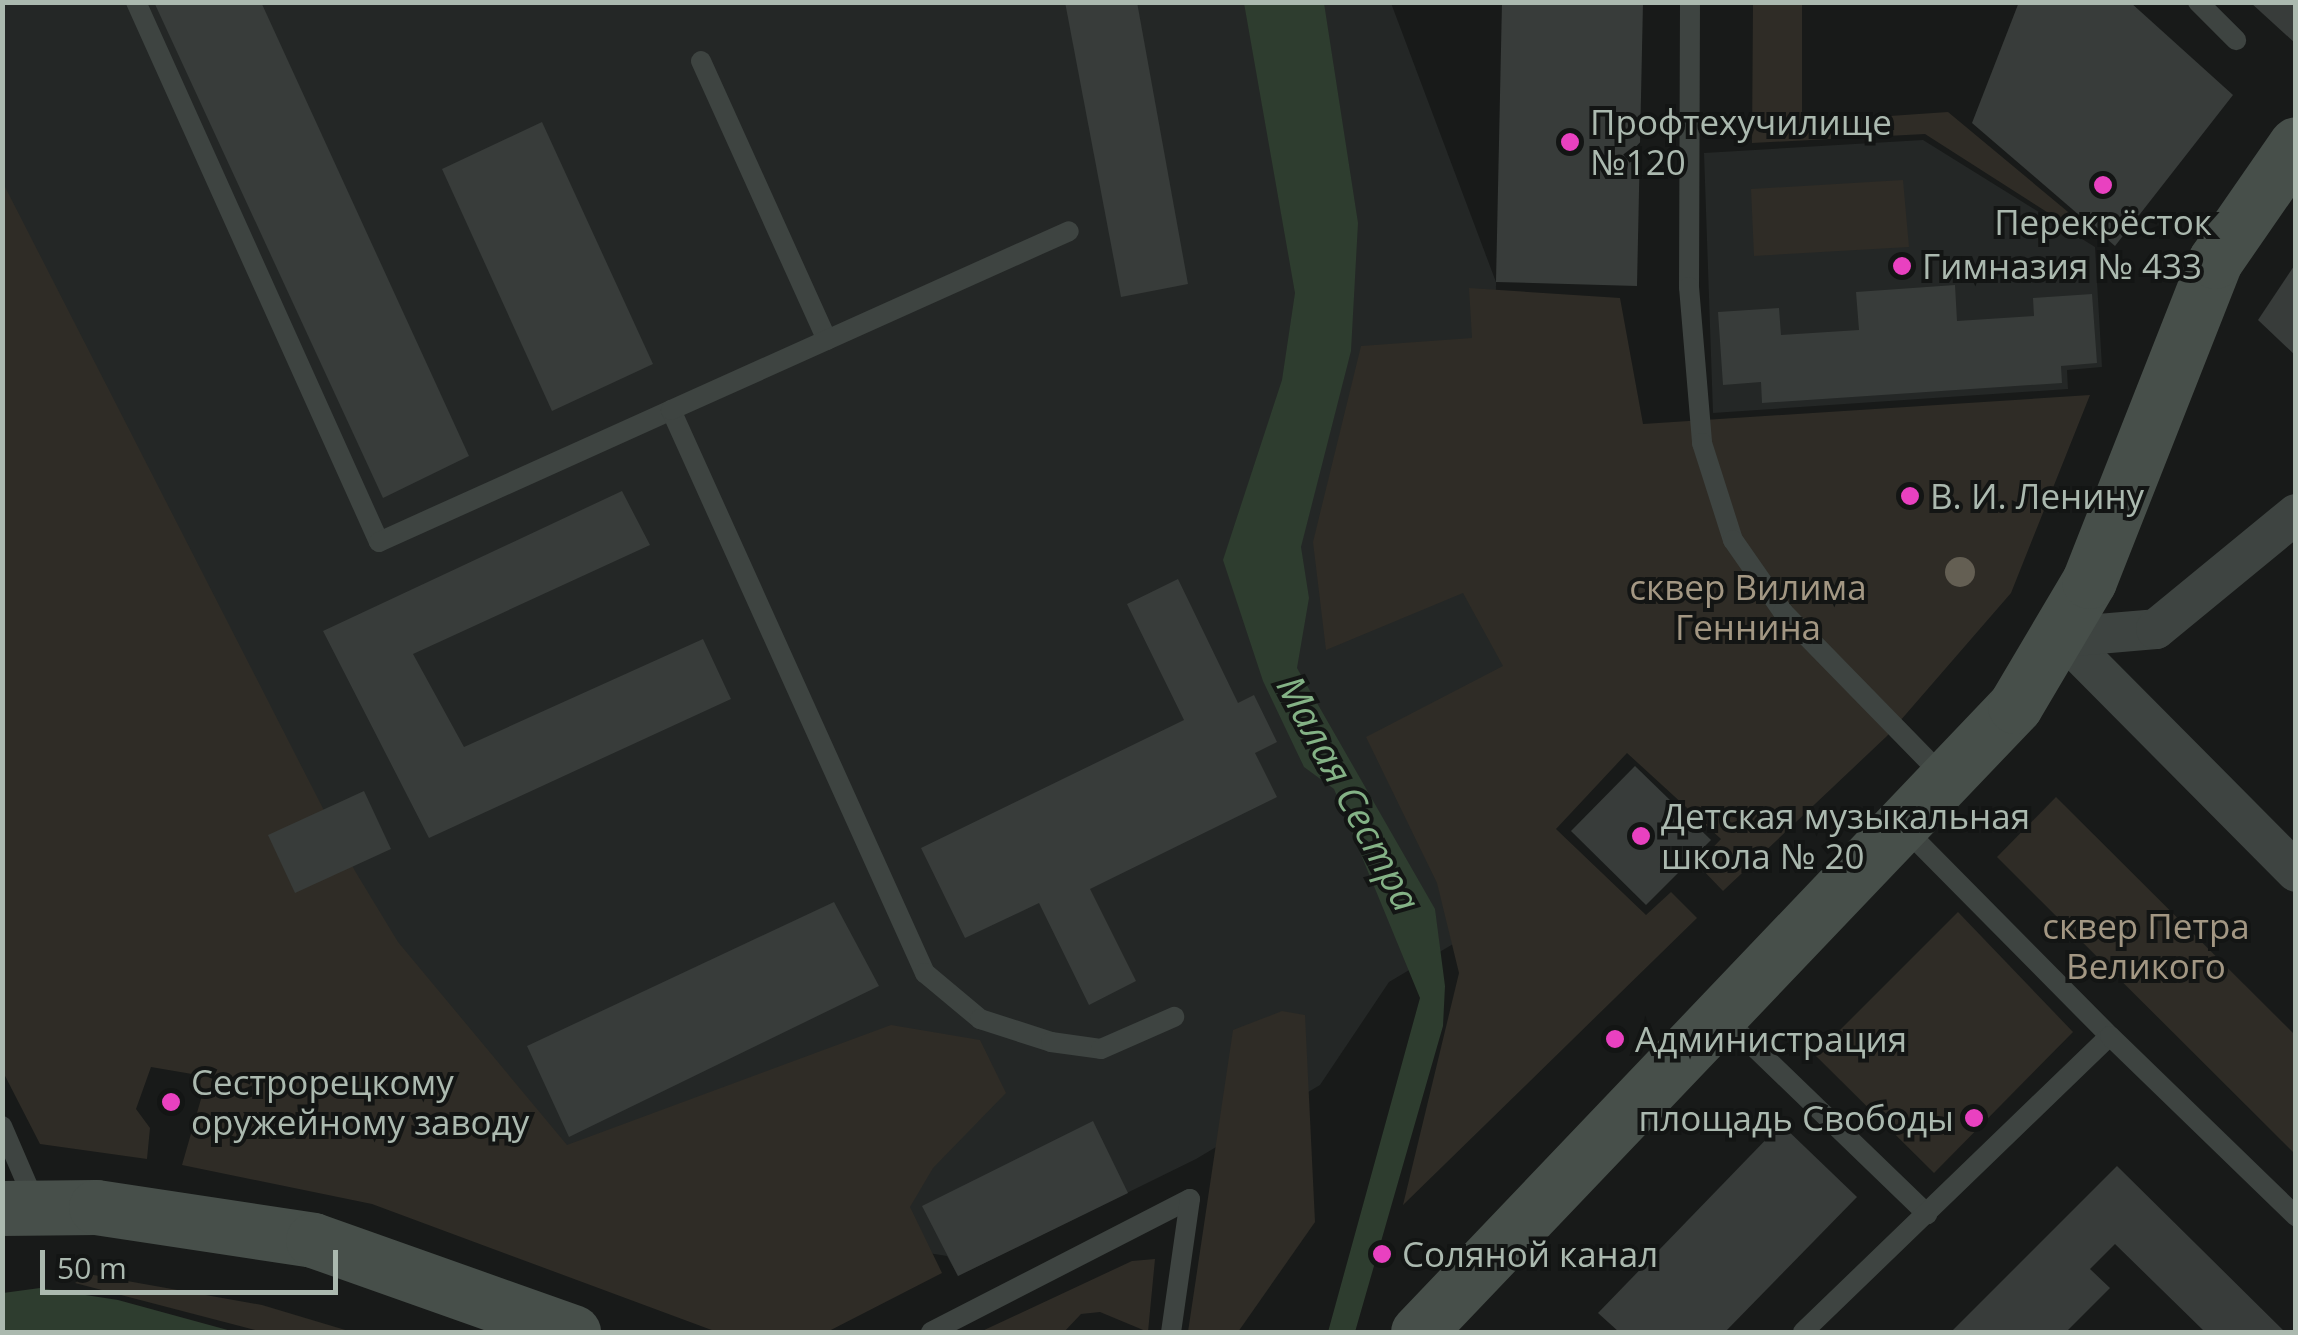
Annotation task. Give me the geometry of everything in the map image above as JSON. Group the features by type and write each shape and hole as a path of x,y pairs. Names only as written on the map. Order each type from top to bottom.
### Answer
{"main road":[{"path":"1440,1321 1947,782 2063,638 2215,261 2296,144"},
{"path":"20,1208 116,1209 312,1240 573,1332"}],"street":[{"path":"2063,638 2156,629 2296,514"},
{"path":"2063,638 2296,872"}],"lane":[{"path":"136,2 380,542 1069,231"},
{"path":"1690,2 1692,326 1702,443 1733,540 1784,612 1947,782"},
{"path":"2198,2 2236,40"},
{"path":"701,61 827,340"},
{"path":"670,410 926,973 980,1019 1052,1042 1101,1049 1174,1017"},
{"path":"1904,828 2296,1216"},
{"path":"1723,1017 1926,1214"},
{"path":"1804,1332 2110,1036"},
{"path":"2,1126 20,1208"},
{"path":"931,1332 1190,1199 1171,1332"}],"shaded area":[{"path":"2,3 1391,3 1496,282 1495,429 1515,589 1475,931 1389,982 1320,1085 1196,1159 958,1276 947,1256 773,1228 594,1183 3,711"},
{"name":"Гимназия № 433","path":"1923,140 2095,247 2102,367 2067,370 2068,389 1713,413 1704,153"}],"green space":[{"path":"1753,3 1802,3 1802,122 1948,112 2091,231 2086,237 1925,134 1752,143"},
{"path":"1903,180 1909,247 1754,256 1751,189"},
{"path":"2,181 355,871 398,942 567,1145 891,1025 980,1040 1006,1093 933,1168 910,1207 942,1273 827,1332 717,1332 372,1204 182,1165 203,1092 192,1074 151,1067 136,1109 150,1128 147,1159 40,1144 2,1070"},
{"name":"сквер Вилима Геннина","path":"1469,288 1620,298 1643,424 2090,395 2011,593 1887,736 1723,891 1697,864 1721,839 1627,753 1556,829 1646,915 1671,892 1697,918 1403,1205 1459,973 1437,883 1366,737 1503,666 1463,593 1326,650 1313,542 1361,346 1472,338"},
{"name":"сквер Петра Великого","path":"2056,797 2295,1035 2295,1154 1997,857"},
{"name":"сквер Петра Великого","path":"1958,912 2073,1032 1934,1173 1815,1055"},
{"path":"1282,1011 1305,1015 1315,1222 1238,1332 1188,1332 1233,1030"},
{"path":"1155,1259 1148,1332 1100,1312 1081,1314 1064,1332 980,1332 1132,1261"},
{"path":"88,1274 262,1305 352,1332 263,1332 75,1283"}],"water":[{"name":"Малая Сестра","path":"1244,3 1324,3 1358,223 1351,351 1301,547 1309,598 1297,668 1435,909 1445,986 1443,1026 1355,1332 1328,1332 1420,998 1334,789 1304,767 1263,681 1223,560 1282,380 1295,293"},
{"path":"40,1288 118,1300 235,1332 3,1332 3,1293"}],"building":[{"path":"154,2 261,2 469,456 383,498"},
{"path":"1065,2 1137,2 1188,284 1121,297"},
{"name":"Профтехучилище №120","path":"1502,2 1643,2 1637,286 1496,282"},
{"name":"Перекрёсток","path":"2019,2 2130,2 2233,95 2115,246 1972,123"},
{"path":"2250,2 2296,2 2296,44"},
{"path":"542,122 653,364 552,411 442,169"},
{"path":"2296,263 2296,356 2258,320"},
{"path":"1955,285 1957,321 2034,316 2033,298 2092,294 2097,363 2061,366 2062,383 1762,403 1761,382 1723,385 1718,312 1779,308 1781,335 1859,330 1856,292"},
{"path":"622,491 650,545 413,654 464,747 703,639 731,699 429,838 323,631"},
{"path":"1178,579 1238,703 1254,695 1277,742 1255,753 1277,797 1090,889 1136,981 1089,1005 1039,903 965,938 921,848 1184,720 1127,604"},
{"name":"Детская музыкальная школа № 20","path":"1635,766 1711,840 1646,905 1571,831"},
{"path":"364,791 391,849 295,893 268,835"},
{"path":"834,902 879,986 569,1137 527,1046"},
{"path":"1093,1121 1128,1193 958,1276 922,1206"},
{"path":"1781,1124 1857,1197 1725,1332 1619,1332 1598,1313"},
{"path":"2117,1166 2285,1332 2205,1332 2115,1244 2090,1269 2110,1288 2066,1332 1951,1332"}],"place":[{"name":"Профтехучилище №120","path":"1570,142"},
{"name":"Перекрёсток","path":"2103,185"},
{"name":"Гимназия № 433","path":"1902,266"},
{"name":"В. И. Ленину","path":"1910,496"},
{"name":"Детская музыкальная школа № 20","path":"1641,836"},
{"name":"Администрация","path":"1615,1039"},
{"name":"Сестрорецкому оружейному заводу","path":"171,1102"},
{"name":"площадь Свободы","path":"1974,1118"},
{"name":"Соляной канал","path":"1382,1254"}]}
